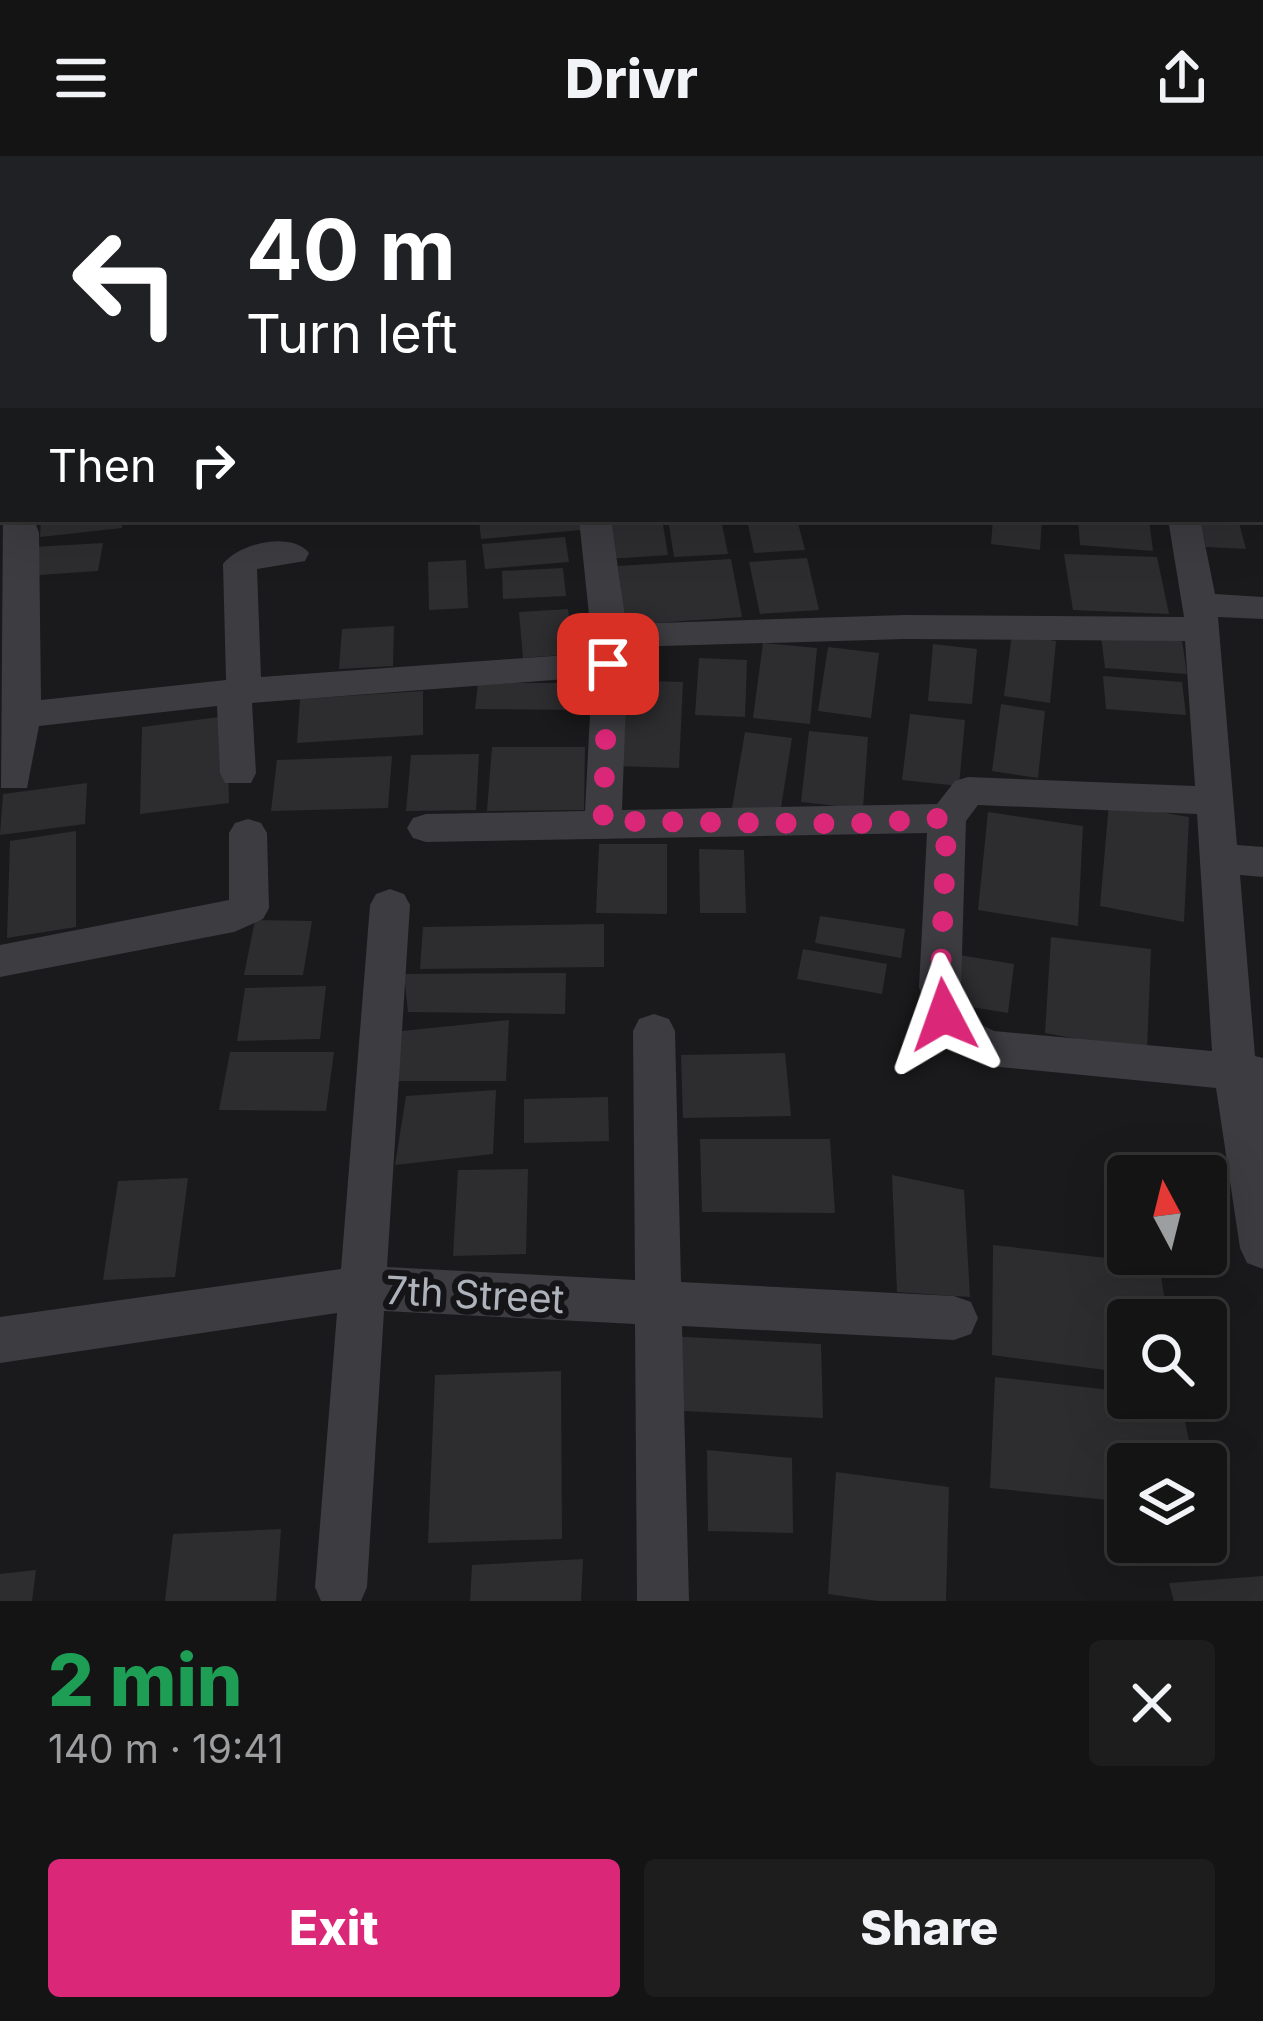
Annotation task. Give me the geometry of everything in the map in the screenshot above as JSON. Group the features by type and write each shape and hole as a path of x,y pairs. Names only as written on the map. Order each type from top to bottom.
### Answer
{"street":[{"path":"14,778 23,716 19,522"},
{"path":"595,522 609,650 603,821"},
{"path":"1185,522 1201,617 1212,801 1249,1074 1263,1248"},
{"path":"238,773 240,564 255,556 292,554"},
{"path":"23,716 609,650 904,627 1201,617 1263,608"},
{"path":"1212,801 968,791 947,818 940,987 952,1030 989,1048 1249,1074"},
{"path":"426,828 603,821 850,824 947,818"},
{"path":"0,962 234,916 249,908 248,833"},
{"path":"1218,859 1263,862"},
{"path":"341,1587 390,904"},
{"path":"654,1030 663,1601"},
{"name":"7th Street","path":"0,1340 361,1288 954,1318"}],"building":[{"path":"41,522 122,522 122,528 40,537"},
{"path":"479,522 580,522 581,530 481,539"},
{"path":"603,522 662,522 668,555 608,559"},
{"path":"668,522 722,522 728,554 674,557"},
{"path":"748,522 798,522 805,550 754,553"},
{"path":"993,522 1042,522 1040,550 991,544"},
{"path":"1078,522 1149,522 1153,551 1080,545"},
{"path":"1200,522 1239,522 1246,549 1206,547"},
{"path":"565,537 569,562 485,569 482,544"},
{"path":"103,543 98,571 25,576 32,547"},
{"path":"1064,554 1157,557 1169,614 1073,610"},
{"path":"807,558 819,610 760,614 749,562"},
{"path":"731,559 742,617 625,625 618,566"},
{"path":"466,560 468,608 429,610 428,562"},
{"path":"563,568 566,596 503,599 502,571"},
{"path":"568,609 574,654 523,658 519,612"},
{"path":"394,626 393,666 339,669 342,629"},
{"path":"1012,634 1056,641 1050,703 1004,696"},
{"path":"1101,636 1182,640 1187,674 1105,668"},
{"path":"763,643 817,648 810,724 753,718"},
{"path":"933,644 977,649 972,704 928,701"},
{"path":"828,647 879,653 871,718 818,711"},
{"path":"699,658 747,660 745,717 695,715"},
{"path":"1103,676 1182,682 1186,715 1106,709"},
{"path":"622,680 683,682 679,768 616,766"},
{"path":"478,683 581,683 580,710 475,709"},
{"path":"423,691 423,735 297,743 300,699"},
{"path":"1001,704 1045,711 1038,778 992,771"},
{"path":"910,714 965,720 959,786 902,780"},
{"path":"227,716 229,803 140,814 142,727"},
{"path":"809,731 868,737 863,809 801,802"},
{"path":"745,732 792,738 780,814 732,808"},
{"path":"492,747 585,747 584,810 487,811"},
{"path":"479,754 476,810 406,811 411,755"},
{"path":"392,756 388,808 271,811 277,760"},
{"path":"87,783 85,824 0,835 3,794"},
{"path":"1109,803 1189,817 1184,922 1100,906"},
{"path":"988,812 1083,826 1078,926 978,910"},
{"path":"76,831 76,927 7,938 10,841"},
{"path":"599,844 667,844 667,914 596,913"},
{"path":"699,849 744,850 746,913 700,913"},
{"path":"820,916 905,929 901,958 815,943"},
{"path":"255,920 312,921 303,975 244,975"},
{"path":"604,924 604,967 420,969 423,927"},
{"path":"1051,937 1151,949 1147,1052 1045,1033"},
{"path":"803,949 887,964 882,994 797,979"},
{"path":"959,955 1014,964 1008,1013 953,1004"},
{"path":"566,973 565,1014 408,1012 404,974"},
{"path":"326,986 320,1039 237,1041 245,988"},
{"path":"509,1020 506,1081 386,1081 392,1032"},
{"path":"230,1052 334,1052 326,1111 219,1110"},
{"path":"785,1053 791,1116 683,1118 681,1055"},
{"path":"496,1090 493,1154 395,1165 406,1096"},
{"path":"608,1097 609,1141 524,1143 524,1099"},
{"path":"700,1139 830,1139 835,1213 702,1212"},
{"path":"528,1169 526,1254 453,1256 458,1170"},
{"path":"892,1175 964,1190 970,1297 897,1292"},
{"path":"188,1178 175,1277 103,1280 118,1181"},
{"path":"993,1245 1107,1258 1107,1275 1161,1275 1165,1299 1107,1299 1107,1370 992,1355"},
{"path":"667,1336 821,1344 823,1418 664,1410"},
{"path":"561,1371 562,1539 428,1543 435,1375"},
{"path":"995,1377 1107,1390 1107,1419 1184,1419 1190,1443 1107,1443 1107,1500 990,1488"},
{"path":"707,1450 792,1458 793,1533 708,1531"},
{"path":"836,1472 949,1487 946,1601 878,1601 828,1594"},
{"path":"281,1529 276,1601 165,1601 173,1534"},
{"path":"583,1559 581,1601 470,1601 472,1565"},
{"path":"36,1570 32,1601 0,1601 0,1574"},
{"path":"1263,1576 1263,1601 1174,1601 1169,1583"}],"route":[{"path":"608,664 603,821 850,824 947,818 940,987 944,1015"}]}
